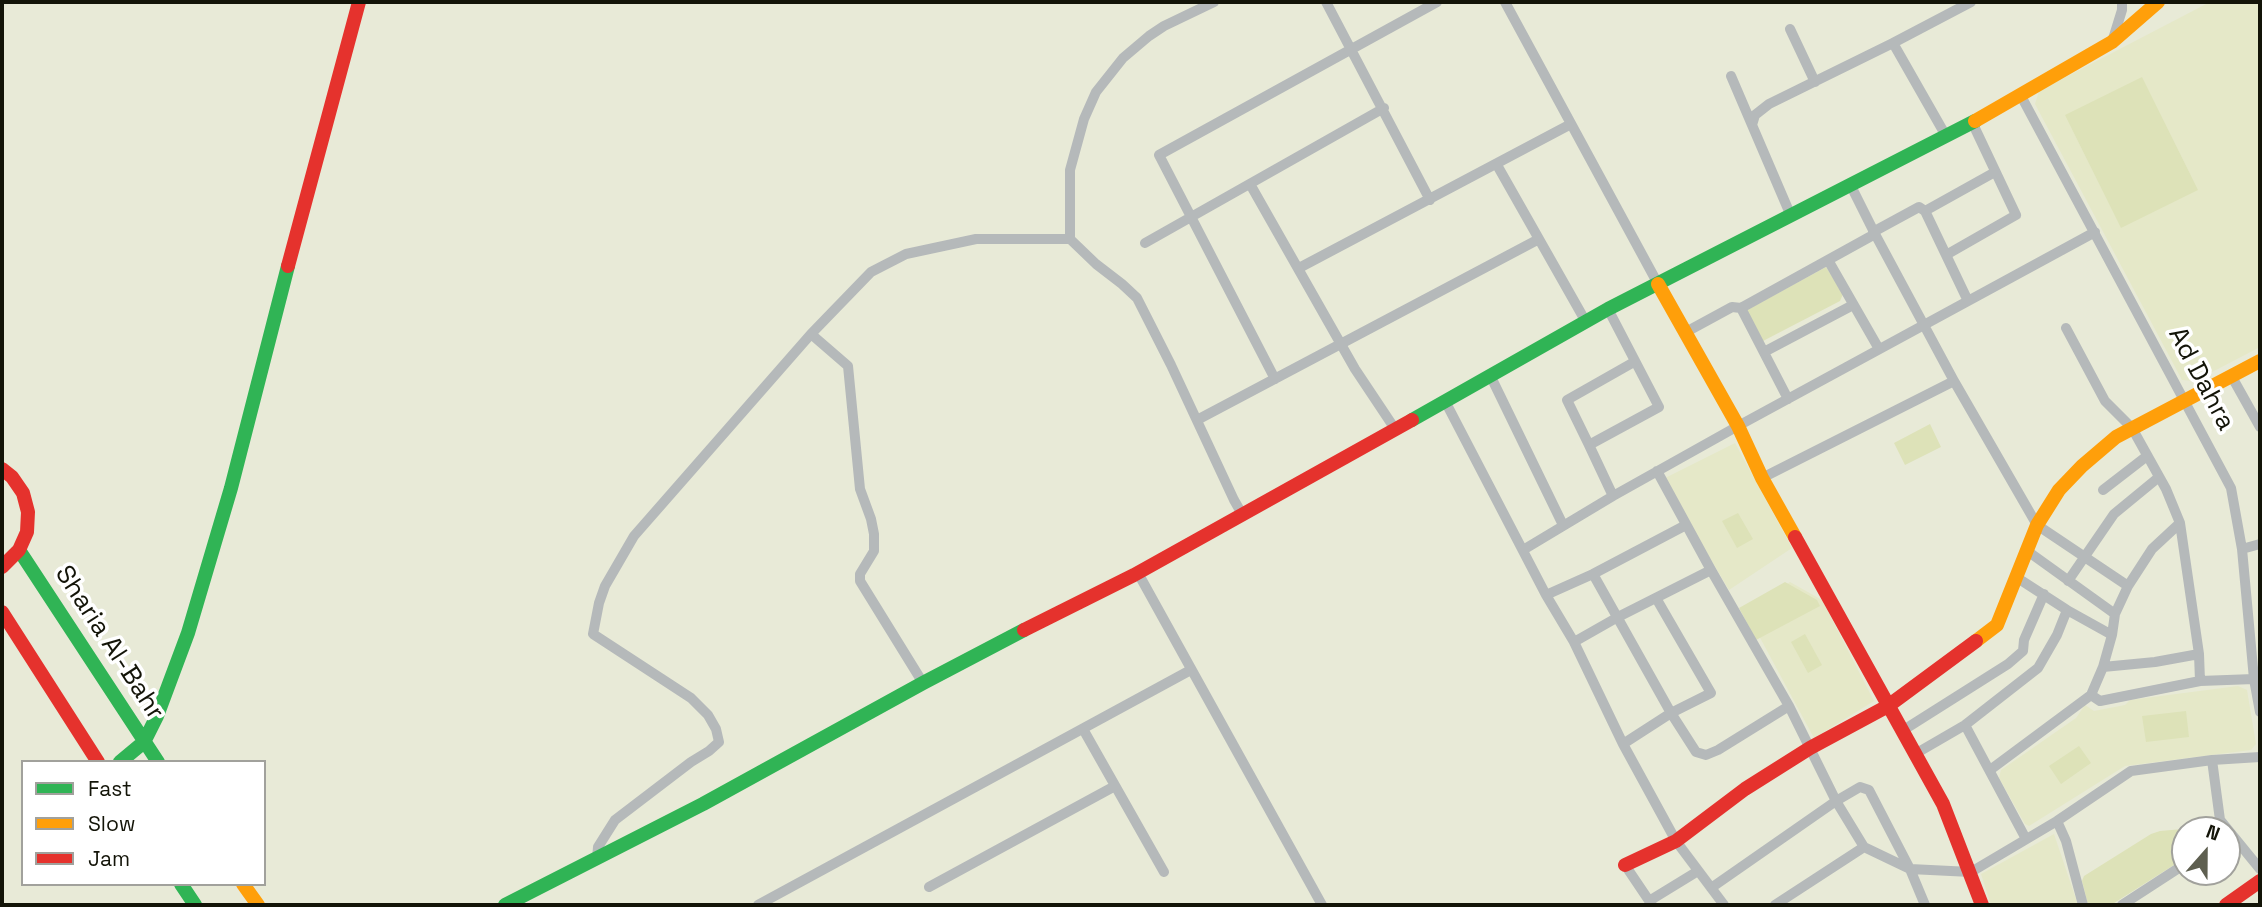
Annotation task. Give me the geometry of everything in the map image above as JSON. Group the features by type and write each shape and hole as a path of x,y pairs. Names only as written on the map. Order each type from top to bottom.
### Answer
{"street":[{"path":"122,760 144,742 158,716 187,633 231,488 309,183 359,2"},
{"path":"1070,239 1070,170 1084,118 1096,92 1124,58 1149,36 1214,2"},
{"path":"1326,2 1430,200"},
{"path":"1275,379 1159,155 1437,2"},
{"path":"1505,2 1738,426 1762,478 1943,804 1982,905"},
{"path":"1752,125 1755,115 1769,104 1970,2"},
{"path":"2112,42 2122,2"},
{"path":"505,905 703,804 1057,612 1138,573 1608,309 1972,122 2112,42 2158,2"},
{"path":"1790,29 1815,82"},
{"path":"1893,43 1946,136"},
{"path":"1731,76 1791,216"},
{"name":"Ad Dahra","path":"2020,93 2231,488 2242,550 2254,679 2260,712"},
{"path":"1145,243 1384,108"},
{"path":"1946,255 2016,215 1972,122"},
{"path":"1299,268 1571,124"},
{"path":"1497,165 1586,322"},
{"path":"1925,211 1995,172"},
{"path":"1250,184 1341,344 1395,429"},
{"path":"1851,186 1954,381 2037,525 2128,586"},
{"path":"1686,332 1732,307 1741,308 1919,207 1925,211 1968,301"},
{"path":"1522,550 1738,426 2095,232"},
{"path":"597,859 598,847 615,820 719,742 716,729 708,715 691,698 593,634 605,586 634,536 811,334 871,272 906,254 976,239 1070,239 1137,298 1242,514"},
{"path":"1197,421 1539,239"},
{"path":"1828,260 1879,349"},
{"path":"1764,352 1853,304"},
{"path":"1741,308 1788,399"},
{"path":"1589,445 1659,407 1608,309"},
{"path":"2066,328 2105,401 2132,428 2166,489 2180,523 2199,654 2200,681"},
{"path":"811,334 848,366 860,489 874,534 874,551 860,574 860,581 923,683"},
{"path":"1698,871 1651,903 1625,865 1676,841 1745,789 1810,747 1888,706 1997,625 2037,525 2059,490 2082,466 2116,437 2260,361"},
{"path":"1613,496 1567,400 1634,362"},
{"path":"1491,377 1563,525"},
{"path":"2232,377 2260,425"},
{"path":"1762,478 1954,381"},
{"path":"1445,401 1546,595 1574,642 1623,744 1676,841 1724,905"},
{"path":"2103,490 2147,456"},
{"path":"2,469 12,477 23,493 28,512 27,532 19,550 2,567"},
{"path":"1657,471 1789,706 1836,801 1864,847 1910,869 1971,872 2057,821 2131,771 2212,760 2260,757"},
{"path":"2068,581 2119,508 2159,477"},
{"path":"1990,770 2091,695 2112,635 2115,614 2128,586 2152,549 2180,523"},
{"path":"1546,595 1593,574 1686,525"},
{"path":"2242,550 2260,544"},
{"name":"Sharia Al-Bahr","path":"19,550 157,760"},
{"path":"2026,550 2115,614"},
{"path":"1574,642 1711,570"},
{"path":"1138,573 1322,905"},
{"path":"1593,574 1671,713 1696,752 1706,755 1789,706"},
{"path":"2016,577 2112,635"},
{"path":"1902,731 2008,664 2023,651 2024,640 2044,594"},
{"path":"1623,744 1671,713 1711,693 1656,598"},
{"path":"1915,754 1965,725 2038,668 2057,635 2067,610"},
{"path":"2,612 97,760"},
{"path":"2102,667 2199,654"},
{"path":"758,905 1187,672"},
{"path":"2091,695 2100,701 2200,681 2254,679"},
{"path":"1965,725 2026,839"},
{"path":"1083,729 1164,872"},
{"path":"2212,760 2219,816"},
{"path":"929,887 1115,786"},
{"path":"1711,888 1860,787 1869,790 1910,869 1925,905"},
{"path":"2057,821 2066,841 2083,905"},
{"path":"1775,905 1864,847"},
{"path":"2241,849 2260,870"},
{"path":"2122,905 2171,873"},
{"path":"2235,903 2260,881"},
{"path":"182,886 195,905"},
{"path":"244,886 258,905"}],"shaded area":[{"path":"2210,2 2260,2 2260,347 2195,381 2182,380 2035,104 2039,91"},
{"path":"2142,77 2198,190 2121,228 2065,115"},
{"path":"1826,267 1843,294 1840,301 1763,341 1745,311"},
{"path":"1930,424 1941,447 1905,465 1894,443"},
{"path":"1735,443 1792,548 1729,590 1663,479"},
{"path":"1738,513 1753,539 1737,548 1722,521"},
{"path":"1785,582 1817,600 1820,606 1756,640 1739,608"},
{"path":"1790,582 1822,600 1874,701 1814,738 1744,608"},
{"path":"1805,634 1822,665 1808,673 1791,642"},
{"path":"2238,686 2247,690 2256,744 2251,750 2125,766 2029,826 2025,824 1999,778 2001,770 2076,718 2085,705 2094,711 2125,705 2130,700"},
{"path":"2186,711 2189,737 2146,742 2142,716"},
{"path":"2079,746 2091,763 2061,784 2049,766"},
{"path":"2171,830 2171,867 2111,905 2088,905 2082,881 2084,876 2160,831"},
{"path":"2054,834 2078,905 1991,905 1981,874"}],"traffic: fast":[{"path":"1412,420 1608,309 1975,121"},
{"path":"122,760 144,742 157,716 188,633 231,488 288,266"},
{"path":"19,550 157,760"},
{"path":"505,905 703,804 1024,630"},
{"path":"182,886 195,905"}],"traffic: slow":[{"path":"1975,121 2112,42 2158,2"},
{"path":"1658,284 1738,426 1762,478 1795,537"},
{"path":"1976,641 1997,625 2037,525 2059,490 2082,466 2116,437 2260,361"},
{"path":"244,886 258,905"}],"traffic: jam":[{"path":"288,266 359,2"},
{"path":"1024,630 1134,575 1412,420"},
{"path":"2,469 12,477 23,493 28,512 27,532 19,550 2,567"},
{"path":"1795,537 1943,804 1982,905"},
{"path":"2,612 97,760"},
{"path":"1625,865 1676,841 1745,789 1810,748 1888,706 1976,641"},
{"path":"2226,905 2260,881"}]}
